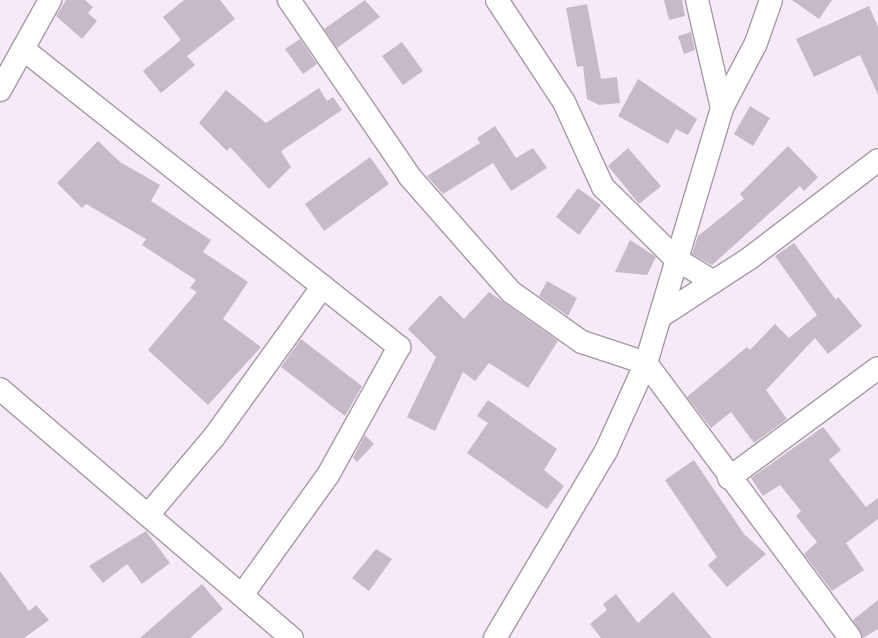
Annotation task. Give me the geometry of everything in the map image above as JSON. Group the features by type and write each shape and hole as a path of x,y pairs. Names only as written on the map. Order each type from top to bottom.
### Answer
{"street":[{"path":"0,90 50,0"},
{"path":"289,0 410,177 511,292 582,342 646,363 729,478 850,638"},
{"path":"497,0 564,102 603,187 676,258 714,282"},
{"path":"697,0 722,108"},
{"path":"495,638 606,451 646,363 662,316 676,258 722,108 756,43 771,0"},
{"path":"23,49 400,347 328,474 242,595"},
{"path":"662,316 714,282 878,160"},
{"path":"148,515 214,437 323,286"},
{"path":"729,478 878,368"},
{"path":"0,390 292,638"}],"building":[{"path":"66,0 85,0 93,7 88,13 97,21 82,39 56,16"},
{"path":"184,0 220,0 235,19 187,56 195,65 161,93 143,71 181,40 163,17"},
{"path":"365,0 380,17 337,48 324,29"},
{"path":"664,0 682,0 685,16 669,20"},
{"path":"792,0 832,0 819,19"},
{"path":"587,4 601,79 617,77 620,103 599,105 587,99 583,66 577,67 566,8"},
{"path":"869,6 878,27 878,95 860,55 814,77 796,39"},
{"path":"691,32 695,50 684,54 678,36"},
{"path":"300,39 317,64 303,74 285,49"},
{"path":"402,42 423,71 403,85 382,56"},
{"path":"638,79 697,119 688,135 676,129 668,144 618,116"},
{"path":"319,88 327,101 333,97 342,110 281,151 291,167 269,189 230,147 227,151 199,123 226,90 266,123"},
{"path":"750,106 770,118 753,146 734,134"},
{"path":"495,126 516,158 533,148 547,168 511,191 493,163 443,194 427,176 480,143 477,138"},
{"path":"98,141 120,162 160,185 151,201 211,240 203,252 248,282 223,319 261,347 208,405 148,350 197,292 190,288 196,280 142,245 146,239 86,204 82,208 57,183"},
{"path":"788,146 818,177 804,191 800,186 712,265 692,254 698,236 744,199 740,194"},
{"path":"628,148 661,186 639,204 608,166"},
{"path":"370,157 389,184 324,231 305,204"},
{"path":"578,188 601,205 579,235 556,217"},
{"path":"630,240 656,257 647,275 615,272"},
{"path":"794,243 836,300 838,297 862,326 828,354 815,338 766,390 787,419 754,443 731,412 711,428 687,397 747,347 750,350 775,324 789,338 817,315 775,256"},
{"path":"547,281 577,298 568,316 539,296"},
{"path":"489,292 558,341 528,388 489,363 475,381 463,372 435,431 407,417 436,357 408,329 440,295 464,319"},
{"path":"301,339 362,386 345,416 281,367"},
{"path":"488,400 557,449 544,470 564,486 547,509 467,453 488,423 477,416"},
{"path":"823,427 841,450 829,460 866,507 878,498 878,519 846,543 864,570 832,591 804,554 817,542 796,516 801,511 780,485 763,496 751,478"},
{"path":"365,435 374,444 357,462 353,458"},
{"path":"694,460 744,534 766,554 727,587 708,565 717,557 665,480"},
{"path":"146,531 170,563 142,584 127,564 103,583 89,566"},
{"path":"376,549 392,559 369,591 352,578"},
{"path":"0,571 29,611 36,605 49,620 24,638 0,638"},
{"path":"202,584 223,609 190,638 140,638"},
{"path":"673,592 712,638 601,638 590,624 607,610 603,604 616,594 638,623"},
{"path":"878,600 878,629 863,638 853,620"}]}
